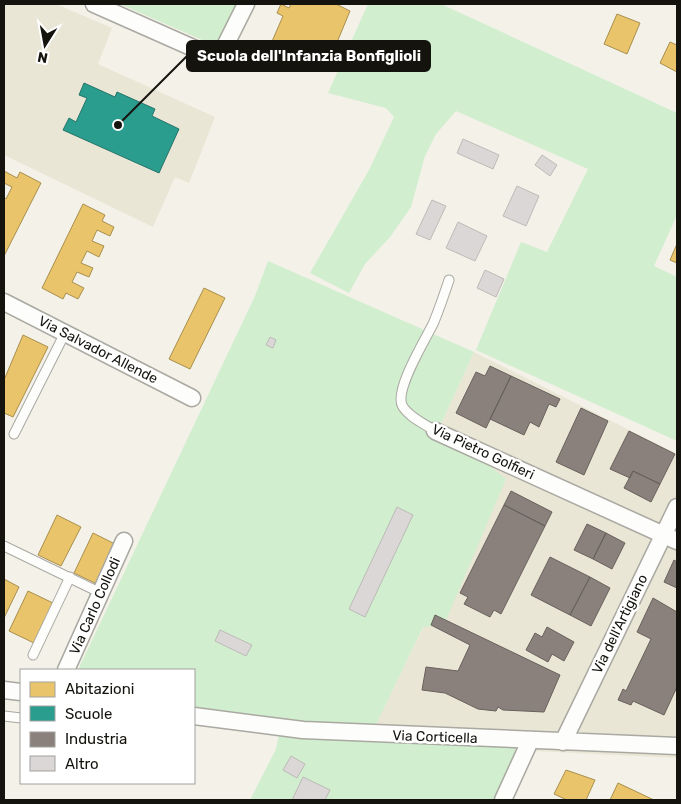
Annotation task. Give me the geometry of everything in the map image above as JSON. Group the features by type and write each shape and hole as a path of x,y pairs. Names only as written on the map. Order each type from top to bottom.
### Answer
{"street":[{"path":"94,4 209,55 218,53 224,48 246,4"},
{"name":"Via Salvador Allende","path":"4,302 192,398"},
{"name":"Via Pietro Golfieri","path":"435,431 671,538"},
{"name":"Via dell'Artigiano","path":"563,742 671,538 677,507"},
{"name":"Via Carlo Collodi","path":"66,669 124,541"},
{"path":"4,690 20,692"},
{"name":"Via Corticella","path":"195,716 303,730 676,748"},
{"path":"502,800 530,741"}],"lane":[{"name":"Via Pietro Golfieri","path":"435,431 406,410 401,404 401,397 404,385 434,322 449,280"},
{"path":"14,434 65,333"},
{"path":"4,546 101,593"},
{"path":"33,655 70,577"},
{"path":"4,716 20,718"}],"shaded area":[{"path":"5,4 56,4 112,28 98,64 215,117 189,183 175,177 153,227 4,155"},
{"path":"474,352 677,454 677,758 534,751 369,737 424,626 440,426"}],"green space":[{"path":"120,4 236,4 216,46"},
{"path":"368,4 441,4 677,113 677,215 654,266 677,277 677,441 476,350 521,242 547,252 588,169 456,111 436,134 425,156 411,207 390,237 365,264 349,293 310,273 369,170 394,117 386,108 328,93"},
{"path":"268,261 474,352 440,426 506,479 444,625 423,627 370,737 512,743 534,751 513,800 250,800 276,749 280,729 195,720 195,669 78,669 255,296"}],"building: Abitazioni":[{"path":"281,4 289,8 291,4 336,4 350,11 333,52 307,42 300,59 270,46 283,16 277,13"},
{"path":"617,14 640,23 627,54 604,44"},
{"path":"670,42 677,45 677,72 660,63"},
{"path":"4,171 17,178 20,172 41,183 4,256 4,197 6,199 12,187 4,183"},
{"path":"83,204 105,215 102,221 114,227 110,236 97,230 92,241 104,246 99,257 87,251 81,263 93,268 89,277 77,272 72,282 84,288 78,299 66,293 63,299 42,288"},
{"path":"677,244 677,263 670,260"},
{"path":"204,288 225,298 190,369 169,359"},
{"path":"23,335 48,347 13,417 4,413 4,380"},
{"path":"57,515 81,527 61,566 38,555"},
{"path":"93,533 117,545 97,584 74,573"},
{"path":"4,579 19,587 4,618"},
{"path":"28,591 53,603 34,643 9,631"},
{"path":"566,770 595,780 586,800 567,800 554,794"},
{"path":"618,783 654,800 610,800"}],"building: Scuole":[{"path":"84,83 115,97 117,92 155,109 152,116 179,129 159,173 63,130 69,118 76,122 87,98 79,95"}],"building: Industria":[{"path":"490,366 511,376 486,428 456,413 476,372 485,376"},
{"path":"511,376 560,399 556,407 549,404 539,427 530,422 524,435 490,419"},
{"path":"581,408 608,421 584,475 556,462"},
{"path":"629,431 675,454 660,484 633,471 630,478 610,469"},
{"path":"633,471 660,484 651,502 624,488"},
{"path":"511,491 552,512 545,526 504,505"},
{"path":"504,505 545,526 501,614 494,610 490,617 464,604 468,597 460,593"},
{"path":"587,524 606,533 593,559 574,550"},
{"path":"606,533 625,543 612,569 593,559"},
{"path":"550,557 590,577 570,615 531,595"},
{"path":"674,560 677,562 677,588 664,582"},
{"path":"590,577 610,588 591,626 570,615"},
{"path":"653,598 677,612 677,687 664,715 633,701 631,705 618,700 623,689 626,691 651,639 637,632"},
{"path":"435,615 560,675 544,712 503,710 498,707 496,711 478,709 445,693 422,690 426,667 458,671 470,645 431,625"},
{"path":"547,627 574,642 564,661 552,654 548,662 526,650 535,633 542,637"}],"building: Altro":[{"path":"463,139 499,155 493,169 457,153"},
{"path":"542,155 557,165 550,176 535,165"},
{"path":"517,186 539,196 526,226 503,216"},
{"path":"432,200 446,206 430,240 416,234"},
{"path":"458,222 487,236 475,261 446,248"},
{"path":"485,270 504,279 496,297 477,288"},
{"path":"270,337 276,340 273,348 266,345"},
{"path":"397,507 413,515 365,617 349,609"},
{"path":"220,630 252,645 246,656 215,641"},
{"path":"291,756 305,764 297,778 283,770"},
{"path":"303,777 330,790 325,800 292,800"}],"place":[{"name":"Scuola dell'Infanzia Bonfiglioli","path":"118,125"}]}
